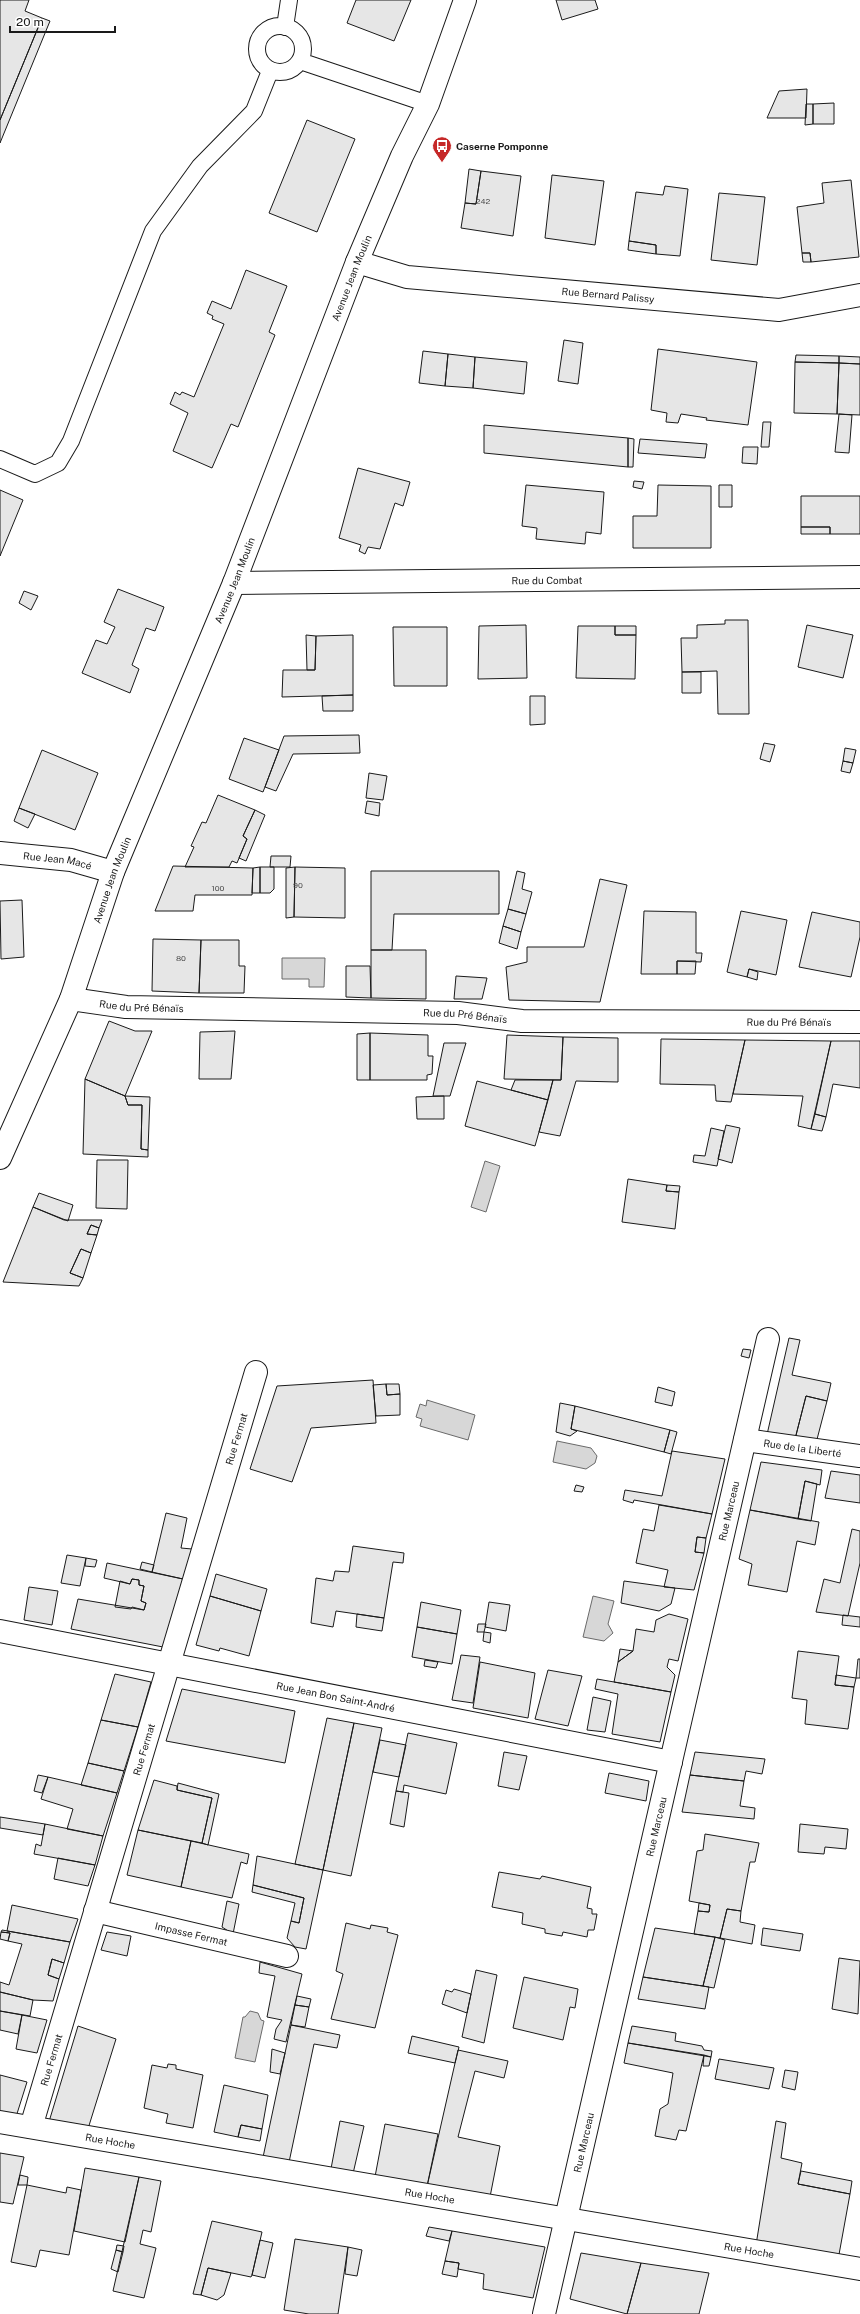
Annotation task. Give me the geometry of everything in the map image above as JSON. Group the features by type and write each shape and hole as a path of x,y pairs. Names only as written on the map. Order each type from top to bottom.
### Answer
{"street":[{"name":"Avenue Jean Moulin","path":"0,1158 71,999 113,872 234,583 357,262 402,156 428,104 465,0"},
{"name":"Rue Bernard Palissy","path":"357,262 407,277 779,310 860,295"},
{"name":"Rue du Combat","path":"234,583 860,576"},
{"name":"Rue Jean Macé","path":"0,853 71,860 113,872"},
{"name":"Rue du Pré Bénaïs","path":"71,999 126,1007 458,1013 522,1021 860,1022"},
{"name":"Rue Marceau","path":"544,2314 768,1339"},
{"name":"Rue Fermat","path":"31,2127 256,1372"},
{"name":"Rue de la Liberté","path":"745,1440 860,1456"},
{"name":"Rue Jean Bon Saint-André","path":"0,1631 671,1762"},
{"name":"Impasse Fermat","path":"95,1911 287,1956"},
{"name":"Rue Hoche","path":"0,2122 860,2269"}],"lane":[{"path":"285,27 289,0"},
{"path":"285,27 297,33 303,46 300,61 291,70 277,73 270,71 259,61 256,54 258,39 270,28 285,27"},
{"path":"300,61 428,104"},
{"path":"0,459 35,474 58,463 71,441 102,365 153,231 200,166 254,111 270,71"}],"shaded area":[{"path":"282,958 325,958 324,987 309,987 309,979 282,979"},
{"path":"485,1161 500,1166 486,1212 471,1207"},
{"path":"427,1400 475,1415 468,1440 420,1426 422,1419 416,1417 420,1404 426,1406"},
{"path":"557,1441 591,1448 597,1456 595,1463 586,1469 553,1462"},
{"path":"593,1596 614,1601 608,1624 613,1633 604,1641 583,1637"},
{"path":"250,2011 258,2013 261,2020 264,2021 255,2062 235,2058 243,2017 245,2017"}],"building":[{"path":"0,0 29,0 25,11 42,18 0,120"},
{"path":"356,0 411,0 394,41 347,23"},
{"path":"556,0 595,0 598,9 562,20"},
{"path":"42,18 50,21 0,143 0,120"},
{"path":"807,89 806,118 767,118 779,91"},
{"path":"834,103 834,124 813,124 813,104"},
{"path":"806,104 813,104 813,124 805,125"},
{"path":"307,120 355,139 317,232 269,213"},
{"path":"469,169 481,171 476,204 465,203"},
{"path":"481,171 521,176 513,236 461,228 465,203 476,204"},
{"path":"552,175 604,181 595,245 545,238"},
{"path":"851,180 859,257 811,262 810,253 802,253 797,207 824,203 822,183"},
{"path":"665,186 688,189 680,256 656,254 656,245 629,241 636,192 663,195"},
{"path":"719,193 765,197 757,265 711,260"},
{"path":"629,241 656,245 656,254 628,250"},
{"path":"802,253 810,253 811,262 803,262"},
{"path":"246,270 287,286 269,332 275,335 238,427 231,424 212,468 173,451 188,413 170,404 175,392 180,395 182,392 194,397 224,324 212,319 213,316 207,313 212,301 231,309"},
{"path":"564,340 583,343 578,384 558,381"},
{"path":"658,349 757,362 748,425 706,420 707,418 681,414 678,423 666,422 667,413 651,410"},
{"path":"423,351 448,354 445,386 419,383"},
{"path":"448,354 475,357 473,388 445,386"},
{"path":"796,355 839,356 839,363 795,362"},
{"path":"839,356 860,357 860,364 839,363"},
{"path":"475,357 527,362 524,394 473,388"},
{"path":"795,362 839,363 837,414 794,413"},
{"path":"839,363 860,364 860,415 837,414"},
{"path":"839,414 852,415 849,453 835,452"},
{"path":"763,422 771,422 769,447 761,447"},
{"path":"484,425 628,438 628,467 484,453"},
{"path":"628,438 634,439 633,467 628,467"},
{"path":"640,439 707,444 705,458 638,453"},
{"path":"743,447 758,447 757,464 742,463"},
{"path":"358,468 410,482 403,506 395,503 380,549 368,547 365,554 359,551 361,545 339,538"},
{"path":"634,481 644,482 642,489 633,487"},
{"path":"526,485 604,492 601,534 586,532 585,544 536,539 537,528 522,526"},
{"path":"658,485 711,486 711,548 633,548 633,516 657,516"},
{"path":"719,485 732,485 732,507 719,507"},
{"path":"0,490 23,500 0,556"},
{"path":"801,496 860,496 860,534 830,534 830,527 801,527"},
{"path":"801,527 830,527 830,534 801,534"},
{"path":"118,589 164,607 155,631 146,628 132,665 139,669 130,693 82,673 96,640 107,644 115,627 104,622"},
{"path":"24,591 38,596 31,610 19,603"},
{"path":"725,620 748,620 749,714 718,714 717,671 682,672 681,638 697,638 697,625 725,624"},
{"path":"526,625 527,678 478,679 479,626"},
{"path":"807,625 853,635 843,678 798,667"},
{"path":"578,626 615,626 615,635 636,635 635,679 576,678"},
{"path":"615,626 636,626 636,635 615,635"},
{"path":"393,627 447,627 447,686 394,686"},
{"path":"306,635 316,636 315,670 307,670"},
{"path":"353,635 353,695 282,697 283,670 315,670 316,636"},
{"path":"682,672 701,672 701,693 682,693"},
{"path":"353,695 353,711 323,711 322,696"},
{"path":"530,696 545,696 545,724 530,725"},
{"path":"359,735 360,753 293,754 276,791 265,787 284,736"},
{"path":"244,738 279,750 263,792 229,779"},
{"path":"764,743 775,745 770,762 760,759"},
{"path":"845,748 856,750 853,763 843,761"},
{"path":"42,750 98,773 75,830 19,808"},
{"path":"843,761 853,763 850,773 841,771"},
{"path":"369,773 387,776 383,800 366,798"},
{"path":"218,795 255,810 243,836 247,839 237,863 232,861 229,867 185,867 194,847 191,846 202,822 206,823"},
{"path":"367,801 380,803 379,816 365,813"},
{"path":"19,808 35,814 28,828 14,821"},
{"path":"255,810 265,815 246,861 239,858 247,839 243,836"},
{"path":"271,856 291,856 290,867 270,867"},
{"path":"173,866 253,868 252,895 195,895 193,911 155,911"},
{"path":"260,867 274,867 274,889 270,893 260,893"},
{"path":"260,867 260,893 252,893 253,868"},
{"path":"295,867 345,868 345,918 294,917"},
{"path":"295,867 294,917 286,918 286,868"},
{"path":"371,871 499,871 499,914 394,914 392,950 371,950"},
{"path":"517,871 525,873 522,889 532,892 526,914 508,909"},
{"path":"600,879 627,885 600,1002 509,1000 506,967 527,962 527,947 584,947"},
{"path":"22,900 24,957 1,959 0,901"},
{"path":"508,909 526,914 521,932 503,926"},
{"path":"644,911 696,912 696,953 702,953 701,962 677,961 677,974 641,974"},
{"path":"741,911 787,920 776,975 749,969 747,977 727,972"},
{"path":"812,912 860,922 860,937 851,977 799,967"},
{"path":"503,926 521,932 517,949 499,943"},
{"path":"153,939 201,940 199,993 152,991"},
{"path":"201,940 239,940 239,966 245,966 244,993 199,993"},
{"path":"371,950 426,950 426,999 371,998"},
{"path":"677,961 696,961 695,974 677,974"},
{"path":"346,966 370,966 371,998 346,997"},
{"path":"749,969 758,972 757,980 747,977"},
{"path":"456,976 487,978 482,999 454,999"},
{"path":"109,1021 135,1031 152,1031 125,1096 85,1079"},
{"path":"235,1031 231,1079 199,1079 200,1032"},
{"path":"370,1033 428,1035 428,1056 433,1056 432,1074 427,1075 427,1080 370,1080"},
{"path":"370,1033 370,1080 357,1080 357,1034"},
{"path":"507,1035 563,1037 561,1080 504,1079"},
{"path":"563,1037 618,1038 618,1082 576,1081 560,1136 539,1132 553,1080 561,1080"},
{"path":"661,1039 745,1040 731,1102 716,1101 715,1085 660,1084"},
{"path":"745,1040 831,1041 811,1129 798,1126 803,1096 733,1094"},
{"path":"831,1041 860,1041 860,1088 833,1084 826,1117 815,1114"},
{"path":"444,1043 466,1043 450,1096 433,1096"},
{"path":"85,1079 125,1096 128,1105 142,1105 141,1149 148,1150 148,1157 83,1154"},
{"path":"515,1080 553,1080 548,1100 511,1090"},
{"path":"477,1081 548,1100 535,1146 465,1126"},
{"path":"125,1096 150,1097 148,1150 141,1149 142,1105 128,1105"},
{"path":"444,1096 444,1119 417,1119 416,1097"},
{"path":"815,1114 826,1117 822,1131 811,1129"},
{"path":"726,1125 740,1128 732,1163 718,1159"},
{"path":"711,1128 724,1131 717,1166 693,1162 694,1155 705,1156"},
{"path":"97,1160 128,1160 127,1209 96,1208"},
{"path":"628,1179 667,1185 666,1191 679,1192 675,1229 622,1222"},
{"path":"667,1185 680,1186 679,1192 666,1191"},
{"path":"39,1193 73,1205 68,1221 33,1207"},
{"path":"33,1207 64,1220 102,1220 99,1228 91,1225 87,1234 97,1235 91,1253 81,1249 70,1273 83,1278 79,1286 3,1282"},
{"path":"91,1225 99,1228 97,1235 87,1234"},
{"path":"81,1249 91,1253 83,1278 70,1273"},
{"path":"789,1338 800,1340 792,1375 831,1383 827,1401 806,1396 794,1443 766,1439"},
{"path":"743,1349 751,1350 749,1358 741,1356"},
{"path":"373,1380 376,1423 311,1428 292,1482 250,1469 277,1386"},
{"path":"386,1384 387,1395 400,1394 400,1415 376,1416 373,1385"},
{"path":"386,1384 399,1384 400,1394 387,1395"},
{"path":"658,1387 675,1392 672,1406 655,1402"},
{"path":"806,1396 827,1401 815,1447 794,1443"},
{"path":"560,1403 575,1406 571,1429 577,1431 570,1436 556,1432"},
{"path":"575,1406 670,1430 664,1452 571,1429"},
{"path":"670,1430 677,1432 671,1454 664,1452"},
{"path":"672,1451 725,1459 712,1514 634,1500 633,1503 623,1500 625,1490 662,1496"},
{"path":"761,1462 822,1470 820,1485 805,1481 798,1519 750,1510"},
{"path":"831,1471 860,1475 860,1503 825,1498"},
{"path":"805,1481 817,1484 811,1521 798,1519"},
{"path":"576,1485 584,1487 582,1492 574,1491"},
{"path":"659,1505 712,1514 706,1538 697,1537 695,1552 704,1553 694,1590 664,1587 668,1570 636,1563 643,1529 654,1531"},
{"path":"750,1510 819,1522 815,1545 797,1541 787,1592 748,1585 752,1564 739,1559"},
{"path":"166,1513 187,1518 181,1548 192,1549 183,1579 152,1572"},
{"path":"852,1529 860,1531 860,1563 848,1616 816,1612 824,1579 840,1583"},
{"path":"697,1537 706,1538 704,1553 695,1552"},
{"path":"353,1546 404,1553 403,1563 393,1562 384,1618 336,1611 333,1627 311,1623 316,1578 333,1581 335,1571 349,1572"},
{"path":"67,1555 86,1558 80,1586 61,1583"},
{"path":"86,1558 97,1560 95,1567 85,1566"},
{"path":"142,1562 154,1565 152,1572 140,1569"},
{"path":"107,1563 183,1579 163,1647 71,1629 78,1599 144,1610 146,1603 141,1601 144,1586 139,1585 139,1580 132,1579 130,1584 104,1578"},
{"path":"216,1574 267,1589 261,1611 210,1596"},
{"path":"132,1579 139,1580 139,1585 144,1586 141,1601 146,1603 144,1610 132,1607 131,1609 115,1607 120,1581 130,1584"},
{"path":"624,1581 675,1588 671,1604 659,1611 621,1603"},
{"path":"29,1587 58,1591 52,1625 24,1620"},
{"path":"210,1596 261,1611 249,1656 220,1648 219,1651 196,1645"},
{"path":"421,1602 461,1610 457,1634 417,1627"},
{"path":"489,1602 510,1605 506,1631 485,1627"},
{"path":"357,1614 384,1618 382,1631 356,1627"},
{"path":"669,1614 688,1619 678,1661 669,1659 667,1667 675,1675 671,1692 614,1682 618,1662 633,1651 636,1629 654,1632 656,1620"},
{"path":"843,1615 860,1617 860,1627 842,1625"},
{"path":"478,1624 486,1624 484,1632 477,1632"},
{"path":"417,1627 457,1634 452,1664 412,1657"},
{"path":"484,1632 491,1633 490,1643 483,1641"},
{"path":"620,1649 633,1651 618,1662"},
{"path":"798,1651 839,1656 835,1685 854,1687 848,1729 805,1724 807,1700 792,1698"},
{"path":"461,1655 480,1657 473,1703 452,1700"},
{"path":"858,1659 860,1659 860,1678 856,1678"},
{"path":"425,1660 438,1662 436,1668 424,1666"},
{"path":"480,1662 535,1673 528,1718 473,1708"},
{"path":"548,1670 582,1676 568,1726 535,1719"},
{"path":"115,1674 151,1682 138,1727 101,1720"},
{"path":"836,1675 856,1678 854,1687 835,1685"},
{"path":"597,1679 671,1692 660,1742 612,1734 618,1694 595,1689"},
{"path":"182,1689 295,1711 285,1763 166,1741"},
{"path":"593,1697 611,1701 605,1732 587,1730"},
{"path":"327,1718 354,1723 323,1870 295,1864"},
{"path":"101,1720 138,1727 124,1771 88,1763"},
{"path":"354,1723 382,1728 351,1876 323,1870"},
{"path":"408,1733 457,1743 446,1794 404,1785 403,1792 396,1791"},
{"path":"380,1740 406,1745 399,1777 373,1772"},
{"path":"504,1752 527,1756 519,1790 498,1786"},
{"path":"695,1752 765,1759 762,1774 746,1771 744,1781 690,1775"},
{"path":"88,1763 124,1771 117,1793 81,1785"},
{"path":"609,1773 649,1781 646,1801 605,1793"},
{"path":"38,1775 48,1777 42,1793 34,1791"},
{"path":"690,1775 744,1781 740,1806 755,1808 754,1819 682,1812"},
{"path":"48,1777 117,1793 103,1836 67,1829 73,1809 41,1799"},
{"path":"154,1780 177,1786 177,1790 212,1798 202,1843 138,1830"},
{"path":"178,1783 219,1794 208,1845 202,1843 212,1798 177,1790"},
{"path":"396,1791 409,1793 404,1827 390,1824"},
{"path":"0,1817 45,1824 43,1835 0,1828"},
{"path":"45,1824 103,1836 95,1865 34,1854 36,1844 41,1846"},
{"path":"800,1824 848,1829 846,1849 825,1847 824,1854 798,1852"},
{"path":"138,1830 191,1841 181,1887 127,1875"},
{"path":"705,1834 759,1843 755,1862 750,1862 741,1911 727,1909 720,1938 694,1934 698,1911 709,1912 710,1905 689,1901 697,1851 703,1850"},
{"path":"191,1841 249,1854 247,1864 241,1862 232,1898 181,1887"},
{"path":"257,1856 323,1870 306,1949 295,1947 287,1938 291,1921 299,1923 304,1898 253,1885"},
{"path":"58,1858 95,1865 88,1886 54,1879"},
{"path":"499,1872 540,1879 542,1876 591,1887 587,1908 592,1909 592,1914 597,1914 594,1930 588,1930 587,1937 563,1932 562,1936 545,1933 545,1929 522,1924 523,1913 492,1907"},
{"path":"253,1885 304,1898 299,1923 291,1921 295,1903 252,1892"},
{"path":"227,1901 239,1904 233,1934 222,1927"},
{"path":"699,1903 710,1905 709,1912 698,1911"},
{"path":"12,1905 78,1919 70,1942 7,1931"},
{"path":"727,1909 741,1911 740,1922 755,1925 752,1944 720,1938"},
{"path":"346,1923 370,1929 371,1925 388,1928 387,1932 398,1935 375,2028 331,2019 343,1974 336,1971"},
{"path":"655,1928 715,1937 703,1986 643,1977"},
{"path":"763,1928 803,1934 800,1951 761,1945"},
{"path":"2,1930 70,1942 64,1963 52,1959 48,1975 59,1979 53,2001 33,2000 0,1992 0,1982 9,1985 22,1944 8,1941 10,1933 1,1932"},
{"path":"1,1932 10,1933 8,1941 0,1939"},
{"path":"107,1932 131,1936 127,1956 101,1950"},
{"path":"715,1937 725,1940 714,1988 703,1986"},
{"path":"839,1958 860,1961 858,2014 832,2009"},
{"path":"52,1959 64,1963 59,1979 48,1975"},
{"path":"260,1962 302,1974 286,2042 274,2039 276,2029 282,2020 267,2017 275,1976 259,1973"},
{"path":"476,1970 497,1975 484,2043 462,2037"},
{"path":"524,1977 578,1989 575,2008 570,2007 563,2040 513,2028"},
{"path":"643,1977 709,1987 705,2009 638,1999"},
{"path":"454,1989 471,1994 467,2013 442,2004 446,1990 452,1992"},
{"path":"0,1992 33,2000 30,2016 0,2011"},
{"path":"297,1996 311,1999 309,2007 295,2005"},
{"path":"295,2005 309,2007 305,2027 291,2025"},
{"path":"0,2011 22,2015 18,2034 0,2030"},
{"path":"22,2015 47,2020 37,2053 16,2049"},
{"path":"291,2025 340,2035 337,2048 314,2044 288,2167 262,2162"},
{"path":"78,2026 116,2039 87,2132 48,2125"},
{"path":"632,2026 676,2033 675,2041 702,2046 704,2050 712,2051 711,2057 628,2043"},
{"path":"412,2036 459,2047 455,2063 408,2053"},
{"path":"628,2043 704,2055 686,2131 679,2130 676,2140 655,2136 660,2109 668,2104 673,2073 624,2063"},
{"path":"272,2049 285,2053 280,2074 270,2072"},
{"path":"458,2050 508,2061 504,2078 475,2071 458,2137 500,2146 489,2202 426,2191"},
{"path":"704,2055 711,2057 709,2066 703,2066"},
{"path":"719,2059 774,2068 769,2089 715,2079"},
{"path":"168,2064 176,2065 176,2069 203,2075 193,2128 166,2123 168,2114 144,2108 152,2065 167,2068"},
{"path":"785,2070 798,2072 795,2090 782,2087"},
{"path":"0,2075 27,2082 15,2120 0,2117"},
{"path":"224,2085 268,2095 262,2129 241,2125 238,2137 214,2132"},
{"path":"340,2121 364,2126 352,2178 330,2174"},
{"path":"776,2121 786,2123 781,2158 802,2163 798,2184 850,2194 838,2260 756,2245"},
{"path":"385,2124 438,2134 426,2191 374,2182"},
{"path":"241,2125 262,2129 260,2141 238,2137"},
{"path":"0,2153 24,2157 13,2204 0,2202"},
{"path":"85,2168 139,2177 125,2242 74,2231"},
{"path":"801,2171 852,2181 850,2194 798,2184"},
{"path":"20,2175 28,2177 27,2185 18,2185"},
{"path":"139,2177 161,2181 151,2232 143,2230 140,2244 156,2248 144,2298 113,2291"},
{"path":"27,2185 66,2193 67,2187 81,2190 69,2255 40,2250 36,2267 11,2262"},
{"path":"212,2221 262,2232 252,2275 251,2277 208,2268 201,2295 193,2294"},
{"path":"429,2227 452,2231 449,2241 426,2236"},
{"path":"452,2231 545,2247 533,2298 483,2289 484,2274 458,2269 459,2263 445,2261"},
{"path":"295,2239 348,2247 338,2314 309,2314 284,2310"},
{"path":"260,2240 273,2243 265,2278 252,2275"},
{"path":"117,2245 124,2246 123,2252 116,2250"},
{"path":"348,2247 362,2250 357,2276 345,2274"},
{"path":"116,2250 123,2252 118,2272 111,2269"},
{"path":"581,2253 641,2263 627,2314 570,2299"},
{"path":"445,2261 459,2263 457,2277 442,2274"},
{"path":"641,2263 709,2273 699,2314 627,2314"},
{"path":"208,2268 231,2273 224,2295 217,2300 201,2295"}],"place":[{"name":"Caserne Pomponne","path":"442,163"}]}
